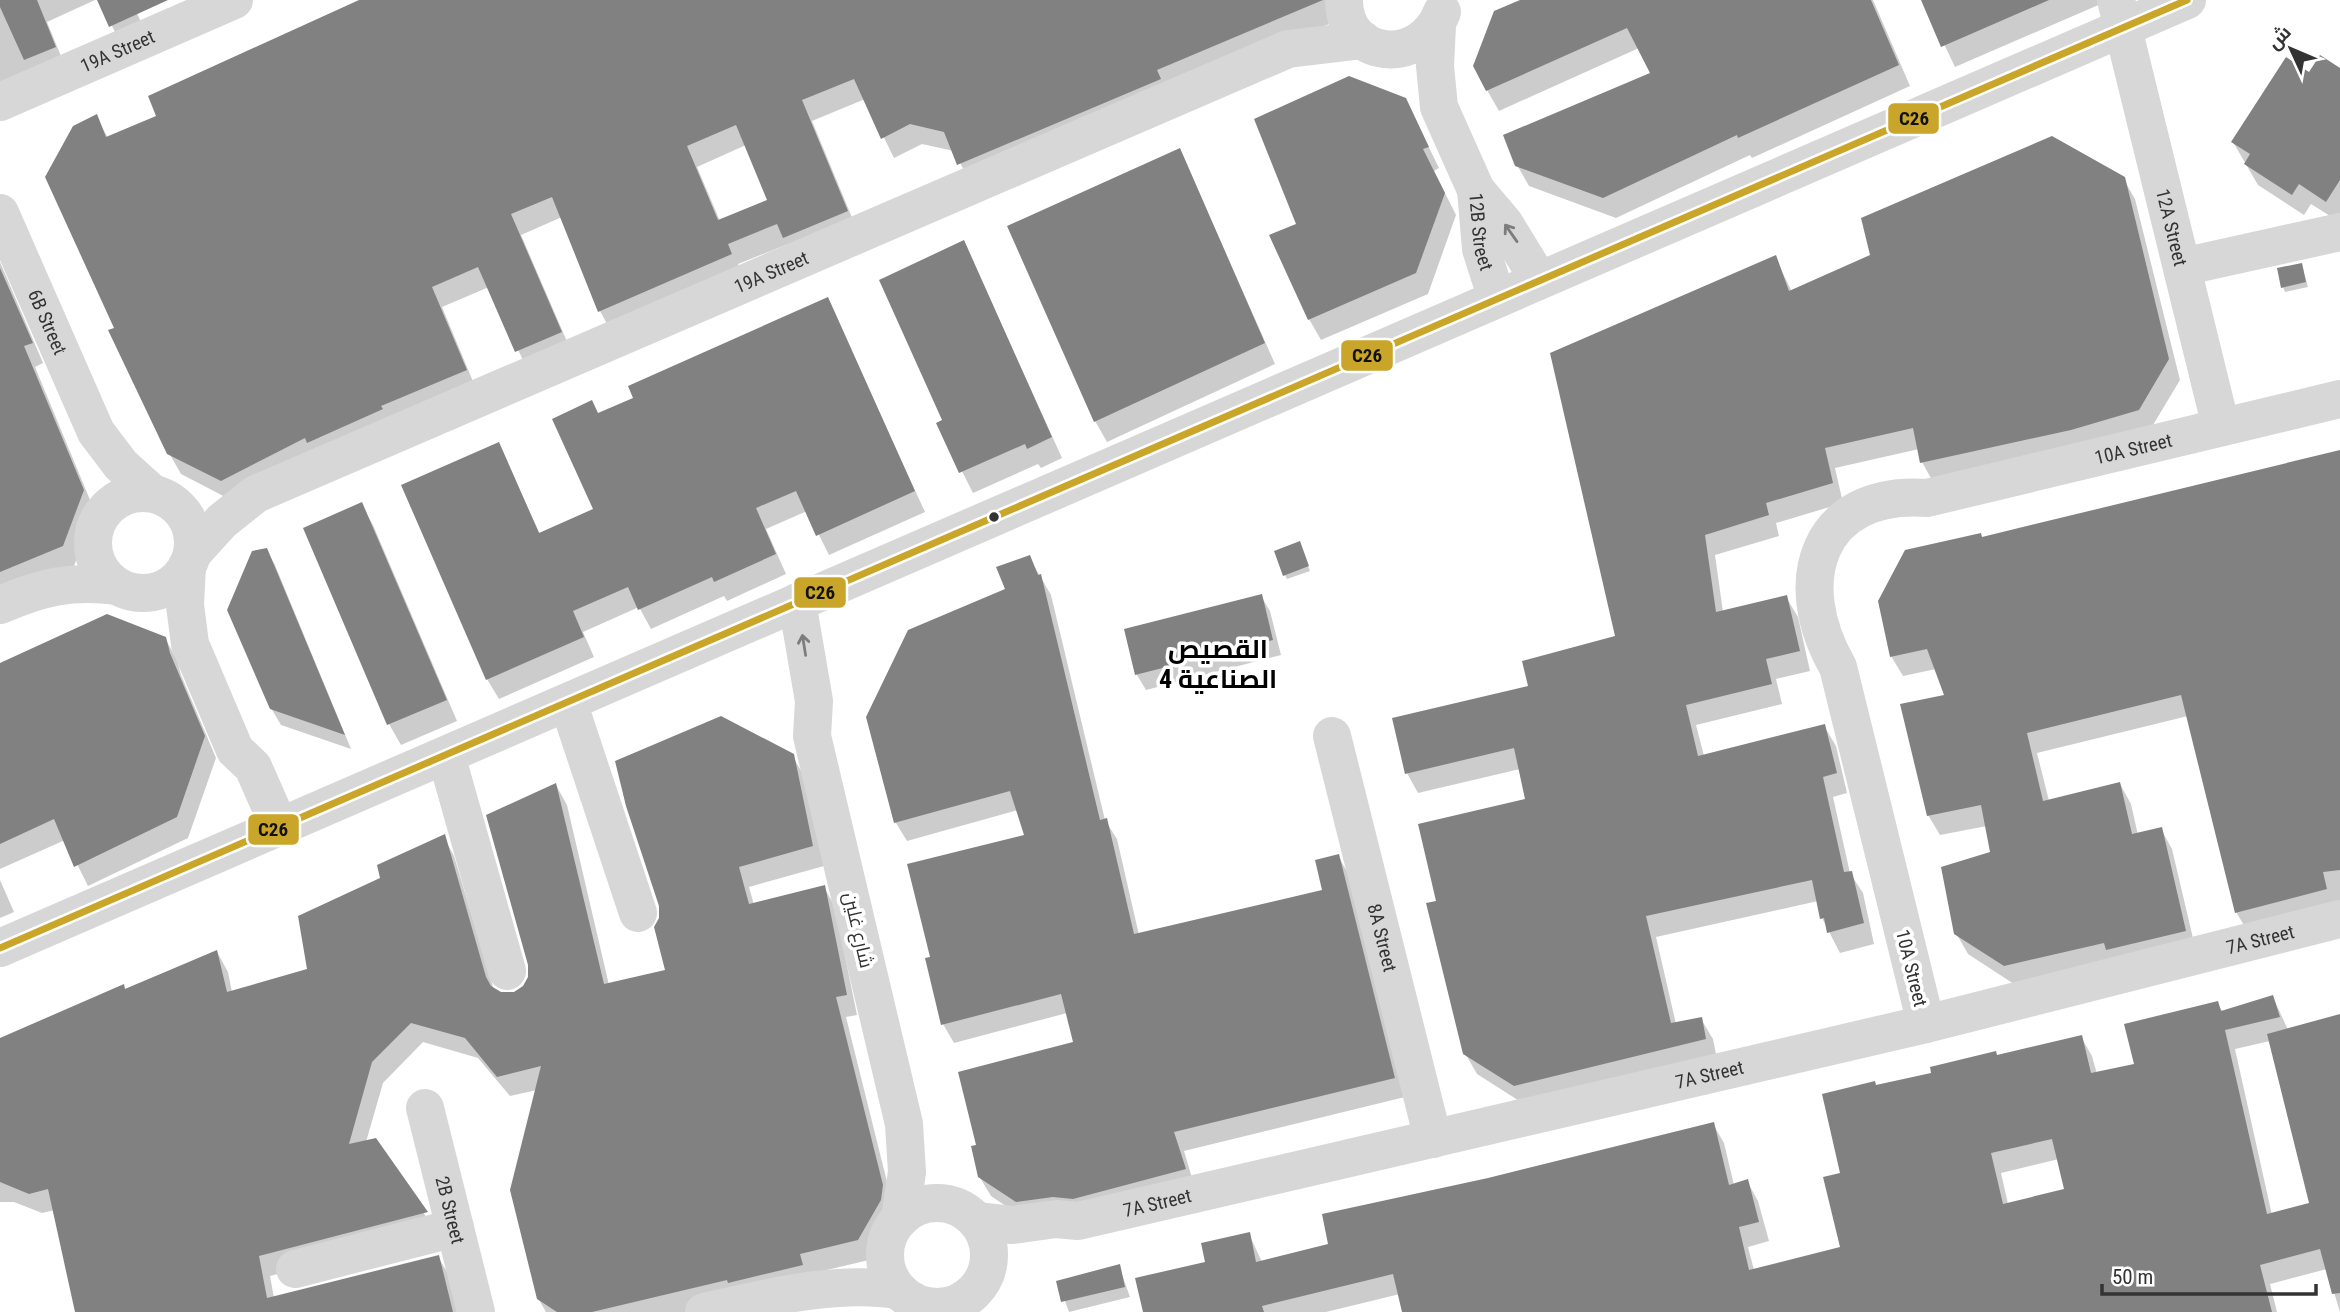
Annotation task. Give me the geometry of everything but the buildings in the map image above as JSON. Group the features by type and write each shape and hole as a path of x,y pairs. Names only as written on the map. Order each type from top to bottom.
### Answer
{"street":[{"name":"19A Street","path":"0,102 234,0"},
{"path":"1288,48 1336,0"},
{"path":"1344,0 1347,18 1369,44 1409,75 1439,107 1476,190"},
{"path":"0,948 1497,299 2119,14 2187,0"},
{"path":"1288,48 1369,44 1404,50 1428,36 1443,9"},
{"path":"1439,107 1436,66 1443,9"},
{"name":"12A Street","path":"2119,14 2221,427"},
{"name":"19A Street","path":"190,560 222,521 256,494 1288,48"},
{"name":"12B Street","path":"1476,190 1504,223 1539,280"},
{"name":"12B Street","path":"1476,190 1481,249 1497,299"},
{"name":"6B Street","path":"0,213 96,432 121,464 158,495"},
{"path":"2182,267 2340,232"},
{"name":"10A Street","path":"1926,1024 1839,667 1840,640 1834,599 1843,558 1870,526 1927,498 2340,399"},
{"name":"6B Street","path":"95,526 96,432"},
{"path":"39,588 68,562 114,501 138,492 158,495 185,514 194,540 185,605 190,644 235,750 231,775 267,832"},
{"name":"19A Street","path":"158,495 211,499 256,494"},
{"path":"95,526 94,556 107,578 190,644"},
{"path":"0,605 39,588 79,583 156,591 179,578 190,560"},
{"name":"شارع غلين","path":"783,609 792,698 813,736 904,1124 906,1172 886,1264 912,1301"},
{"path":"568,702 638,913"},
{"name":"8A Street","path":"1332,736 1433,1139"},
{"path":"446,755 507,971"},
{"name":"7A Street","path":"1078,1221 1926,1024 2340,919"},
{"name":"2B Street","path":"425,1108 476,1312"},
{"name":"شارع غلين","path":"904,1124 926,1167 988,1244 977,1291"},
{"path":"704,1312 792,1292 851,1265 920,1206 931,1204 1013,1225 1056,1219 1078,1221"},
{"path":"792,1292 815,1293 853,1286 939,1307 964,1300 977,1291 1025,1244 1063,1231 1078,1221"},
{"path":"295,1269 455,1228"}],"transit line":[{"name":"C26","path":"0,948 2187,0"}],"district":[{"name":"القصيص الصناعية 4","path":"1218,664"}]}
